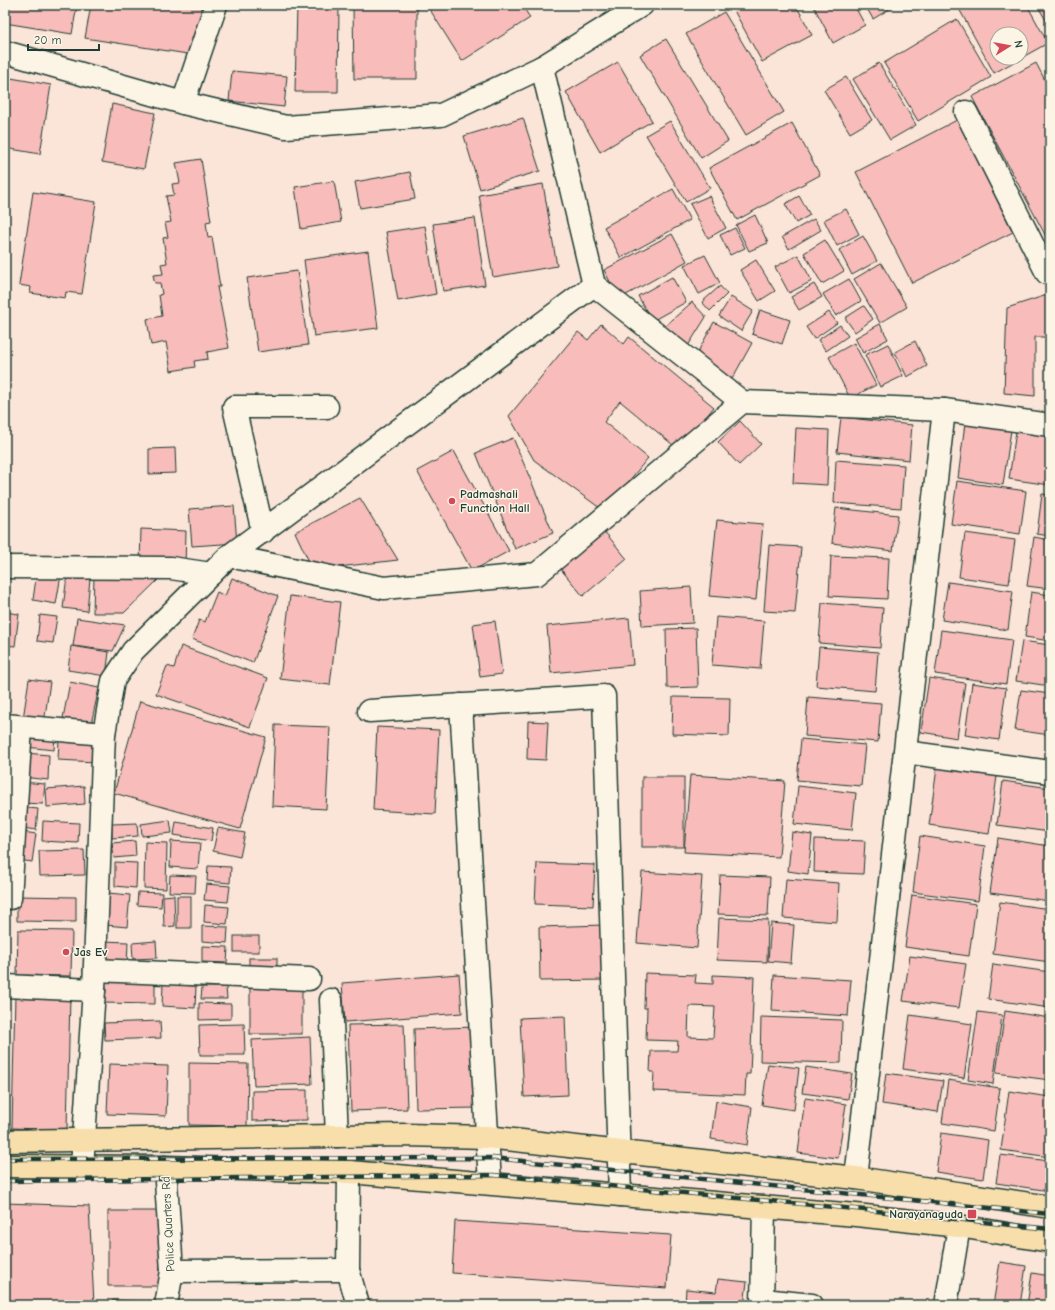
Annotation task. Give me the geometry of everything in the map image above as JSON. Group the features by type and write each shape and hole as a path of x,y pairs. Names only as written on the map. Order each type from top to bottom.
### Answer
{"main road":[{"path":"5,1141 406,1135 487,1136 856,1178 1050,1207"},
{"path":"5,1166 165,1166 349,1172 764,1207 959,1226 1050,1241"}],"street":[{"path":"183,103 216,5"},
{"path":"5,52 183,103 286,127 442,116 542,67 642,5"},
{"path":"542,67 594,285 742,402 944,410 1050,425"},
{"path":"966,112 1047,273 1050,274"},
{"path":"82,1167 95,980 104,734 113,681 133,651 229,556 594,285"},
{"path":"229,556 384,588 537,574 742,402"},
{"path":"263,532 234,407 327,407"},
{"path":"856,1178 944,410"},
{"path":"5,567 171,568 211,574"},
{"path":"369,711 604,696 617,1152 620,1195"},
{"path":"461,705 490,1183"},
{"path":"10,898 13,726 104,734"},
{"path":"905,752 1050,772"},
{"path":"5,986 95,980 309,979"},
{"path":"331,1000 337,1136"},
{"name":"Police Quarters Rd","path":"165,1166 172,1270 166,1305"},
{"path":"349,1172 348,1270 358,1305"},
{"path":"764,1207 762,1302 812,1305"},
{"path":"946,1305 959,1226"},
{"path":"172,1270 348,1270"}],"building":[{"path":"5,5 77,5 72,34 5,23"},
{"path":"91,5 191,5 202,7 194,55 85,38"},
{"path":"297,5 339,5 338,92 295,92"},
{"path":"353,5 417,5 417,79 354,79"},
{"path":"427,5 522,5 530,18 462,61"},
{"path":"731,5 796,5 812,35 762,62"},
{"path":"813,5 854,5 865,25 833,43"},
{"path":"865,5 896,5 873,19"},
{"path":"957,5 1027,5 1048,43 1029,54 1029,26 989,26 989,64"},
{"path":"1037,5 1050,5 1050,27"},
{"path":"724,12 784,112 746,135 686,34"},
{"path":"957,19 991,77 918,121 884,63"},
{"path":"666,39 728,141 701,158 640,55"},
{"path":"618,62 652,121 600,152 566,92"},
{"path":"879,63 916,125 890,140 853,79"},
{"path":"1036,63 1050,90 1050,244 972,97"},
{"path":"990,66 1007,66 994,73"},
{"path":"232,71 287,76 284,107 229,101"},
{"path":"5,77 51,85 40,154 5,148"},
{"path":"846,77 872,120 850,133 824,90"},
{"path":"112,104 155,113 144,169 102,162"},
{"path":"523,118 540,171 480,189 464,136"},
{"path":"957,120 1013,232 912,283 856,172"},
{"path":"670,121 710,188 686,202 646,135"},
{"path":"792,123 820,175 737,220 709,168"},
{"path":"201,159 211,221 206,222 208,238 212,237 220,287 217,287 229,348 207,352 208,359 194,361 195,367 171,371 166,342 151,345 147,319 162,316 159,295 162,294 160,283 155,283 153,275 163,274 161,264 167,263 163,238 168,237 165,223 171,222 166,196 174,195 172,184 180,183 176,163"},
{"path":"410,172 415,199 360,208 355,182"},
{"path":"334,181 341,222 301,229 295,187"},
{"path":"543,184 557,266 493,277 479,195"},
{"path":"673,189 690,220 621,258 604,227"},
{"path":"33,192 96,202 82,294 66,292 65,298 30,293 31,287 19,285"},
{"path":"709,196 726,228 708,238 690,204"},
{"path":"799,196 810,215 796,223 785,204"},
{"path":"846,209 859,234 837,246 824,220"},
{"path":"755,215 768,243 749,251 736,225"},
{"path":"475,218 485,285 443,291 433,224"},
{"path":"814,219 821,230 789,249 782,237"},
{"path":"425,226 436,294 398,301 386,232"},
{"path":"735,228 745,248 730,255 720,235"},
{"path":"672,234 687,261 619,299 604,270"},
{"path":"863,236 877,261 852,275 839,250"},
{"path":"825,240 844,271 822,284 804,253"},
{"path":"368,251 378,328 314,336 304,260"},
{"path":"705,255 720,283 699,294 684,265"},
{"path":"798,255 812,281 789,293 775,267"},
{"path":"756,260 775,291 759,301 740,270"},
{"path":"881,263 907,307 880,323 854,279"},
{"path":"297,271 308,345 258,352 247,278"},
{"path":"672,277 686,302 652,321 638,296"},
{"path":"849,279 861,301 836,316 823,294"},
{"path":"814,284 822,297 799,310 791,297"},
{"path":"720,286 727,294 710,311 702,302"},
{"path":"1050,294 1050,337 1035,337 1035,396 1004,393 1007,308"},
{"path":"731,297 753,311 741,331 719,316"},
{"path":"692,302 706,317 686,349 663,328"},
{"path":"864,306 873,319 855,332 845,318"},
{"path":"760,310 790,320 782,344 752,334"},
{"path":"829,312 837,323 814,339 806,327"},
{"path":"714,322 752,343 732,379 694,359"},
{"path":"601,324 624,344 629,337 714,407 679,450 620,401 604,422 648,458 604,511 534,460 509,416 578,332 588,340"},
{"path":"880,324 888,339 863,353 855,338"},
{"path":"840,325 848,336 826,351 818,340"},
{"path":"915,341 927,366 907,377 895,352"},
{"path":"854,343 876,385 850,398 829,357"},
{"path":"888,344 903,376 880,387 865,355"},
{"path":"841,417 912,425 909,460 837,452"},
{"path":"740,421 761,444 739,465 718,442"},
{"path":"965,423 1011,430 1003,485 958,478"},
{"path":"796,428 829,430 827,485 793,483"},
{"path":"1016,431 1050,436 1050,485 1009,479"},
{"path":"513,438 553,533 515,549 476,453"},
{"path":"175,448 176,473 149,474 149,449"},
{"path":"454,451 509,551 472,571 417,471"},
{"path":"836,460 904,465 901,508 834,503"},
{"path":"957,481 1026,491 1020,534 951,524"},
{"path":"1042,494 1050,495 1050,536 1037,534"},
{"path":"360,498 398,560 313,570 295,532"},
{"path":"234,506 237,543 192,546 189,509"},
{"path":"836,508 898,515 893,551 832,543"},
{"path":"717,520 763,524 756,600 709,596"},
{"path":"141,529 186,531 185,567 140,565"},
{"path":"604,531 627,559 583,596 559,567"},
{"path":"965,533 1015,540 1009,584 959,577"},
{"path":"1034,537 1050,540 1050,589 1027,586"},
{"path":"769,545 801,547 795,613 764,611"},
{"path":"831,556 889,558 887,599 829,596"},
{"path":"37,571 61,575 56,604 33,600"},
{"path":"67,576 90,578 87,611 63,608"},
{"path":"94,576 160,578 124,613 93,613"},
{"path":"232,578 278,596 253,663 192,639 199,620 205,622 217,592 225,596"},
{"path":"948,582 1013,591 1008,630 942,620"},
{"path":"691,587 693,623 642,626 640,591"},
{"path":"1031,592 1050,595 1050,641 1025,637"},
{"path":"290,596 340,602 330,685 280,679"},
{"path":"822,603 883,608 880,648 819,643"},
{"path":"5,612 19,614 15,646 5,645"},
{"path":"40,615 57,617 53,643 37,641"},
{"path":"716,617 764,621 760,669 712,665"},
{"path":"77,618 125,625 113,651 73,646"},
{"path":"629,618 633,665 551,673 547,626"},
{"path":"495,621 502,674 480,677 473,624"},
{"path":"696,628 698,687 667,688 666,629"},
{"path":"941,630 1012,640 1006,684 935,674"},
{"path":"1022,641 1050,645 1050,686 1016,681"},
{"path":"71,646 109,652 106,676 68,670"},
{"path":"181,646 268,678 250,727 156,694 167,666 174,668"},
{"path":"819,647 878,652 875,691 816,686"},
{"path":"929,678 965,683 957,738 921,732"},
{"path":"29,679 50,682 44,723 23,719"},
{"path":"5,680 9,680 7,693 5,692"},
{"path":"70,682 99,688 91,724 63,718"},
{"path":"972,683 1006,688 999,740 965,735"},
{"path":"1021,690 1050,694 1050,735 1015,730"},
{"path":"673,697 730,698 729,736 672,734"},
{"path":"808,697 881,703 878,742 805,736"},
{"path":"140,701 266,737 240,829 114,793"},
{"path":"528,721 548,722 546,760 527,759"},
{"path":"275,725 330,727 326,809 272,806"},
{"path":"377,727 439,730 435,814 373,810"},
{"path":"5,733 17,734 15,757 5,757"},
{"path":"28,733 55,736 54,750 26,747"},
{"path":"801,739 865,745 861,786 797,780"},
{"path":"59,740 96,742 96,762 58,760"},
{"path":"25,753 49,755 48,780 23,777"},
{"path":"937,768 997,776 989,834 929,825"},
{"path":"5,774 10,775 8,798 5,798"},
{"path":"690,775 785,781 779,857 684,852"},
{"path":"642,777 684,777 684,847 642,847"},
{"path":"1003,781 1050,788 1050,832 997,825"},
{"path":"22,782 45,784 43,804 21,803"},
{"path":"84,786 85,804 47,807 46,789"},
{"path":"798,786 856,793 852,830 794,824"},
{"path":"18,807 38,809 36,830 16,827"},
{"path":"170,820 172,833 142,836 141,824"},
{"path":"43,821 79,823 78,843 42,841"},
{"path":"176,822 213,828 211,841 174,835"},
{"path":"137,823 138,836 112,838 112,824"},
{"path":"218,828 245,833 240,857 213,851"},
{"path":"17,831 36,834 32,862 13,859"},
{"path":"792,832 812,835 808,874 788,871"},
{"path":"920,836 985,846 978,901 913,892"},
{"path":"998,838 1050,846 1050,901 990,893"},
{"path":"815,839 865,841 863,874 814,872"},
{"path":"135,841 136,856 114,858 112,843"},
{"path":"171,841 200,843 198,869 170,867"},
{"path":"145,842 167,843 166,889 144,888"},
{"path":"84,850 85,875 40,876 39,851"},
{"path":"115,862 137,863 136,888 115,886"},
{"path":"537,863 595,865 593,906 535,904"},
{"path":"208,866 231,867 230,883 207,881"},
{"path":"642,872 702,876 697,948 637,943"},
{"path":"170,875 196,876 195,893 169,892"},
{"path":"720,875 770,877 768,916 718,914"},
{"path":"786,879 839,883 837,922 783,918"},
{"path":"206,884 230,886 228,902 204,900"},
{"path":"138,892 162,893 161,907 137,905"},
{"path":"108,893 130,895 127,927 106,925"},
{"path":"174,895 175,926 164,927 163,896"},
{"path":"912,895 976,904 969,956 905,947"},
{"path":"17,896 76,897 76,922 17,921"},
{"path":"177,896 191,896 191,928 177,928"},
{"path":"1000,902 1050,909 1050,962 993,954"},
{"path":"205,905 229,907 227,924 204,922"},
{"path":"719,918 768,920 767,962 717,960"},
{"path":"771,923 794,925 791,963 768,961"},
{"path":"604,925 605,980 540,981 539,927"},
{"path":"202,926 228,927 227,943 202,941"},
{"path":"18,930 72,931 71,976 17,975"},
{"path":"234,936 259,936 259,952 234,952"},
{"path":"103,941 128,942 127,967 102,966"},
{"path":"156,941 157,958 133,959 132,943"},
{"path":"202,946 228,947 227,963 202,962"},
{"path":"910,956 966,964 959,1008 903,1001"},
{"path":"249,958 277,958 277,974 249,974"},
{"path":"993,964 1050,972 1050,1008 988,999"},
{"path":"645,973 696,975 695,983 713,984 713,975 754,977 750,1074 746,1074 745,1095 653,1091 654,1072 650,1072 651,1051 677,1051 678,1041 646,1040 647,1008 644,1008","holes":["689,1006 715,1007 713,1038 688,1037"]},
{"path":"459,974 462,1013 345,1022 342,983"},
{"path":"774,975 851,980 848,1016 772,1011"},
{"path":"102,978 155,978 155,1004 102,1003"},
{"path":"250,983 302,983 302,1034 250,1034"},
{"path":"163,984 196,986 195,1008 162,1006"},
{"path":"202,987 226,987 227,999 201,999"},
{"path":"5,992 8,992 6,1031 5,1031"},
{"path":"15,995 70,996 67,1130 12,1128"},
{"path":"199,1003 231,1004 231,1019 199,1020"},
{"path":"1005,1011 1050,1018 1050,1080 996,1073"},
{"path":"978,1012 1002,1015 993,1084 968,1080"},
{"path":"910,1015 972,1024 964,1078 903,1069"},
{"path":"565,1016 568,1095 524,1097 520,1018"},
{"path":"761,1017 842,1020 841,1063 760,1061"},
{"path":"160,1021 161,1038 105,1040 104,1023"},
{"path":"244,1024 245,1055 200,1055 199,1025"},
{"path":"404,1024 407,1109 351,1111 348,1025"},
{"path":"476,1027 478,1108 416,1109 414,1029"},
{"path":"310,1037 312,1084 254,1086 252,1040"},
{"path":"189,1063 248,1064 247,1126 189,1125"},
{"path":"109,1064 168,1066 166,1116 107,1114"},
{"path":"768,1064 799,1068 794,1110 762,1105"},
{"path":"806,1067 852,1074 848,1099 802,1093"},
{"path":"886,1073 943,1081 938,1112 882,1104"},
{"path":"948,1080 1000,1088 994,1131 942,1123"},
{"path":"307,1090 307,1120 252,1121 252,1091"},
{"path":"1009,1091 1050,1097 1050,1157 1001,1150"},
{"path":"805,1098 846,1104 838,1158 798,1153"},
{"path":"716,1101 752,1107 747,1145 711,1139"},
{"path":"941,1133 988,1140 983,1179 936,1172"},
{"path":"1000,1155 1050,1161 1050,1191 996,1183"},
{"path":"5,1203 89,1206 94,1304 5,1305"},
{"path":"108,1211 159,1211 160,1286 108,1286"},
{"path":"455,1221 671,1235 667,1288 452,1273"},
{"path":"1000,1262 1026,1266 1020,1305 993,1305"},
{"path":"1032,1273 1050,1276 1050,1305 1027,1305"},
{"path":"718,1279 747,1282 744,1305 685,1305 686,1289 716,1292"},
{"path":"113,1300 150,1302 150,1305 112,1305"}],"railway":[{"path":"5,1159 493,1158 1050,1214"},
{"path":"5,1181 493,1175 908,1214 1050,1229"}],"place":[{"name":"Padmashali Function Hall","path":"452,501"},
{"name":"Jas Ev","path":"66,952"},
{"name":"Narayanaguda","path":"972,1214"}]}
